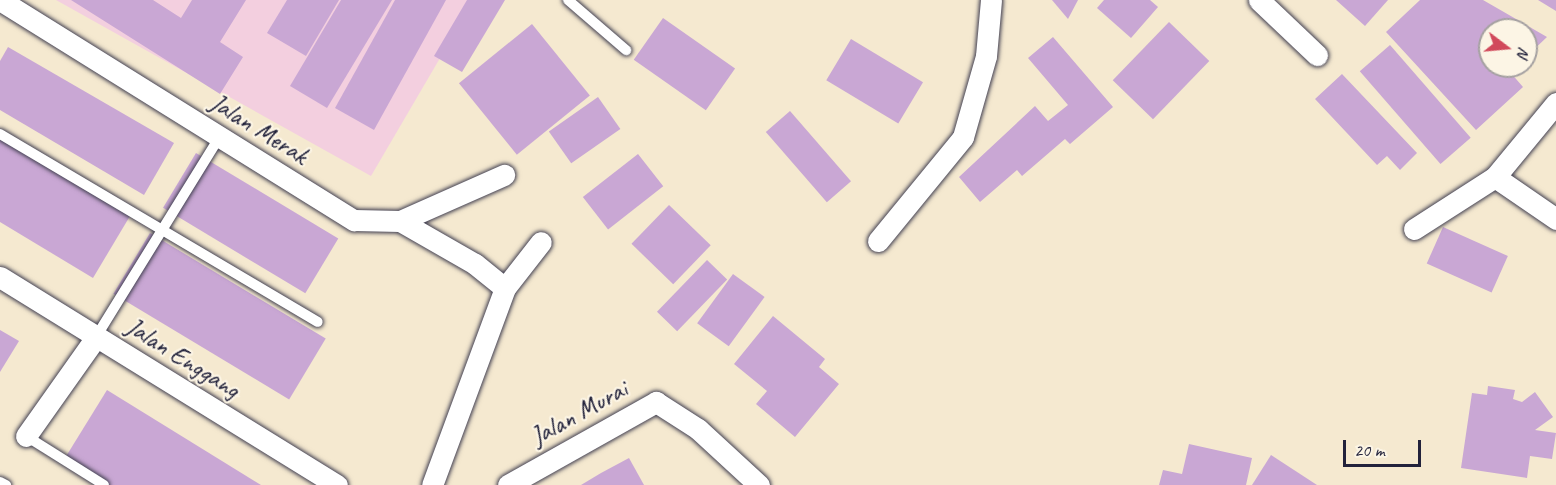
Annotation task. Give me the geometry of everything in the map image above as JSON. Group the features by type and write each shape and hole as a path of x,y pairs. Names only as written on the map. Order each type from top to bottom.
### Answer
{"street":[{"name":"Jalan Merak","path":"0,0 354,220 400,221 504,175"},
{"path":"878,241 963,137 986,56 991,0"},
{"path":"1259,0 1317,54"},
{"path":"1414,230 1496,177 1556,103"},
{"path":"1496,177 1556,219"},
{"path":"400,221 475,264 505,288"},
{"path":"432,485 505,288 541,242"},
{"name":"Jalan Enggang","path":"0,277 337,485"},
{"path":"27,436 96,336"},
{"name":"Jalan Murai","path":"508,485 656,402 698,429 759,485"}],"lane":[{"path":"568,0 626,50"},
{"path":"0,134 160,231 318,322"},
{"path":"96,336 220,136"},
{"path":"27,436 104,485"},
{"path":"0,482 6,485"}],"shaded area":[{"path":"56,0 474,0 371,176"}],"building":[{"path":"71,0 153,0 181,18 192,0 246,0 220,42 243,57 220,94"},
{"path":"287,0 339,0 306,56 267,33"},
{"path":"341,0 392,0 327,108 290,86"},
{"path":"395,0 446,0 374,130 335,108"},
{"path":"467,0 505,0 462,72 434,56"},
{"path":"1052,0 1078,0 1068,19"},
{"path":"1104,0 1150,0 1158,7 1131,38 1097,8"},
{"path":"1336,0 1388,0 1365,26"},
{"path":"1420,0 1483,0 1514,18 1478,18 1478,78 1515,78 1523,87 1476,130 1386,32"},
{"path":"1538,0 1556,0 1556,11"},
{"path":"663,18 735,68 706,110 634,60"},
{"path":"1169,22 1209,61 1153,119 1113,80"},
{"path":"532,24 590,95 517,155 459,83"},
{"path":"1538,32 1547,37 1538,46"},
{"path":"1053,37 1113,107 1070,144 1065,139 1022,176 1017,170 980,202 959,177 1035,106 1048,121 1068,105 1028,58"},
{"path":"851,39 923,82 898,123 826,80"},
{"path":"1390,45 1471,138 1441,164 1360,71"},
{"path":"8,47 174,143 144,195 0,110 0,61"},
{"path":"1342,74 1417,153 1400,170 1387,156 1377,165 1315,99"},
{"path":"598,97 620,129 571,163 549,131"},
{"path":"790,111 851,181 827,202 766,132"},
{"path":"0,137 130,216 93,278 0,222"},
{"path":"196,153 338,238 305,293 163,208"},
{"path":"638,154 663,186 608,229 583,197"},
{"path":"669,205 711,245 673,284 631,244"},
{"path":"1443,227 1508,256 1492,292 1427,264"},
{"path":"150,233 326,339 289,399 113,294"},
{"path":"707,260 727,279 677,331 657,312"},
{"path":"733,274 765,297 729,346 697,323"},
{"path":"773,316 825,359 819,367 839,384 795,437 756,404 767,391 734,364"},
{"path":"0,330 19,341 0,372"},
{"path":"1488,386 1515,390 1513,399 1522,402 1535,392 1553,417 1535,430 1556,433 1552,459 1530,456 1527,478 1461,468 1472,393 1487,395"},
{"path":"107,390 261,485 109,485 65,458"},
{"path":"1189,444 1252,458 1246,485 1159,485 1163,470 1182,474"},
{"path":"1271,455 1317,485 1252,485"},
{"path":"629,458 644,485 581,485 601,473"}]}
